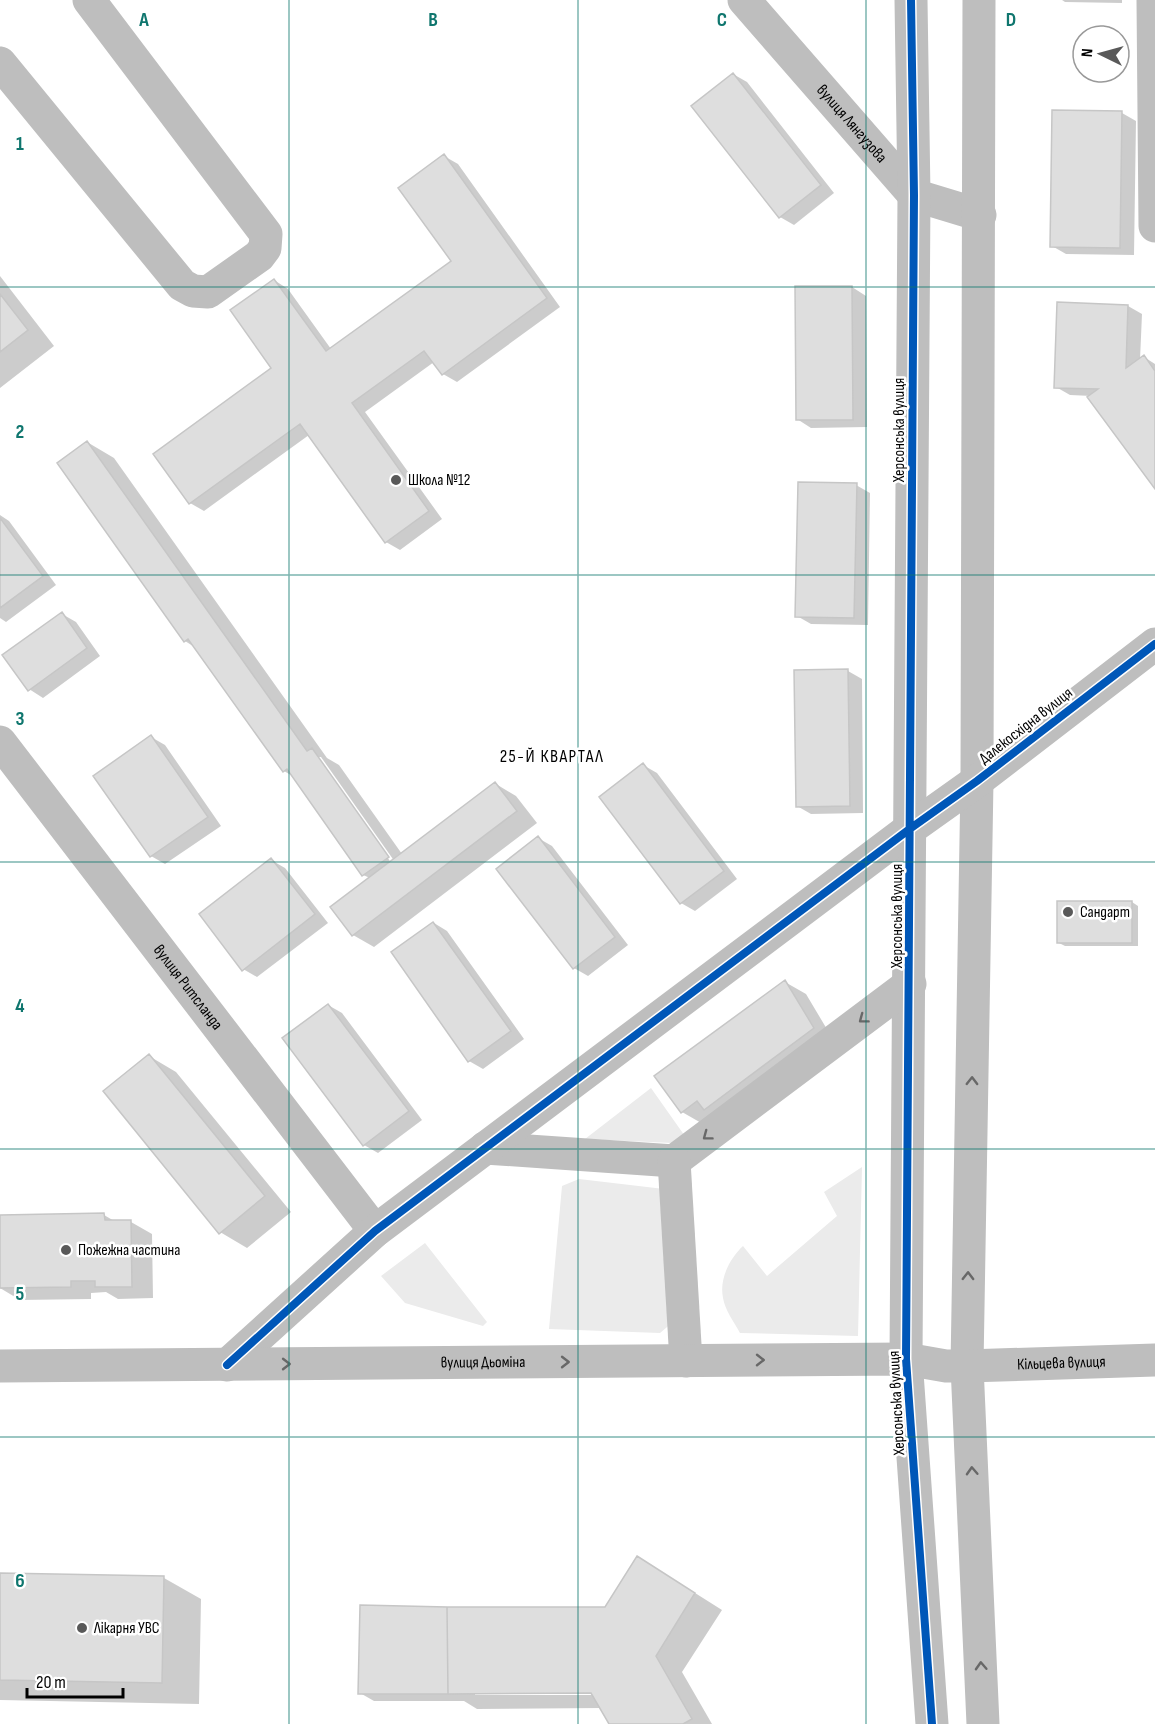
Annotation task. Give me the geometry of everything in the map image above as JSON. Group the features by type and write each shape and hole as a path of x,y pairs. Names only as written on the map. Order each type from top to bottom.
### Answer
{"street":[{"path":"0,63 182,285 193,291 208,292 259,256 265,248 266,234 89,0"},
{"name":"вулиця Лянгузова","path":"744,0 914,195"},
{"name":"Херсонська вулиця","path":"911,0 914,195 906,1359 932,1724"},
{"path":"979,0 977,781 967,1366 984,1724"},
{"path":"1153,0 1155,226"},
{"path":"914,195 980,215"},
{"name":"Далекосхідна вулиця","path":"227,1365 375,1231 911,828 977,781 1155,644"},
{"name":"вулиця Ритсланда","path":"0,742 375,1231"},
{"path":"485,1148 674,1161 910,984"},
{"path":"674,1161 686,1361"},
{"name":"вулиця Дьоміна","path":"0,1366 906,1359 946,1366 967,1366"},
{"name":"Кільцева вулиця","path":"967,1366 1155,1360"}],"shaded area":[{"path":"651,1088 687,1139 672,1143 585,1139"},
{"path":"862,1167 858,1336 740,1333 726,1307 722,1291 724,1276 734,1257 743,1246 767,1276 837,1216 824,1192"},
{"path":"579,1179 664,1189 673,1322 660,1333 549,1329 562,1186"},
{"path":"425,1243 487,1322 483,1326 405,1303 381,1276"}],"building":[{"path":"733,73 821,185 779,218 691,106"},
{"path":"1052,110 1122,111 1120,248 1050,247"},
{"path":"444,154 547,298 442,375 424,351 352,403 429,511 385,543 300,424 189,504 153,454 271,368 230,310 274,279 326,351 451,261 398,188"},
{"path":"795,286 852,286 853,420 796,420"},
{"path":"0,294 28,330 0,352"},
{"path":"1057,302 1128,305 1126,368 1144,355 1155,371 1155,489 1087,397 1098,389 1054,388"},
{"path":"87,441 307,751 312,748 389,857 362,876 287,769 283,772 188,639 184,642 57,463"},
{"path":"798,482 857,483 854,618 795,617"},
{"path":"0,518 43,576 0,608"},
{"path":"62,612 87,648 28,691 2,655"},
{"path":"848,669 850,806 796,807 794,670"},
{"path":"151,735 208,817 150,857 93,776"},
{"path":"643,763 724,871 680,904 599,797"},
{"path":"495,782 517,811 352,936 330,907"},
{"path":"538,836 615,937 573,969 496,869"},
{"path":"271,858 315,914 242,971 199,914"},
{"path":"1057,901 1132,901 1132,943 1057,943"},
{"path":"433,922 511,1031 468,1062 391,952"},
{"path":"785,980 814,1028 704,1110 697,1101 681,1113 654,1076"},
{"path":"328,1004 409,1111 363,1146 282,1038"},
{"path":"149,1054 265,1196 219,1234 103,1091"},
{"name":"Пожежна частина","path":"104,1213 105,1220 131,1220 132,1287 95,1287 95,1281 71,1281 71,1287 0,1288 0,1215"},
{"path":"637,1556 695,1593 656,1656 692,1719 683,1724 609,1724 591,1693 448,1694 447,1607 605,1607"},
{"name":"Лікарня УВС","path":"0,1573 164,1576 162,1683 0,1680"},
{"path":"360,1605 447,1607 448,1694 358,1694"}],"cycle path":[{"path":"911,0 914,195 906,1359 932,1724"},
{"path":"227,1365 375,1231 911,828 977,781 1155,644"}],"place":[{"name":"Школа №12","path":"396,480"},
{"name":"Сандарт","path":"1068,912"},
{"name":"Пожежна частина","path":"66,1250"},
{"name":"Лікарня УВС","path":"82,1628"}],"district":[{"name":"25-Й КВАРТАЛ","path":"552,756"}]}
